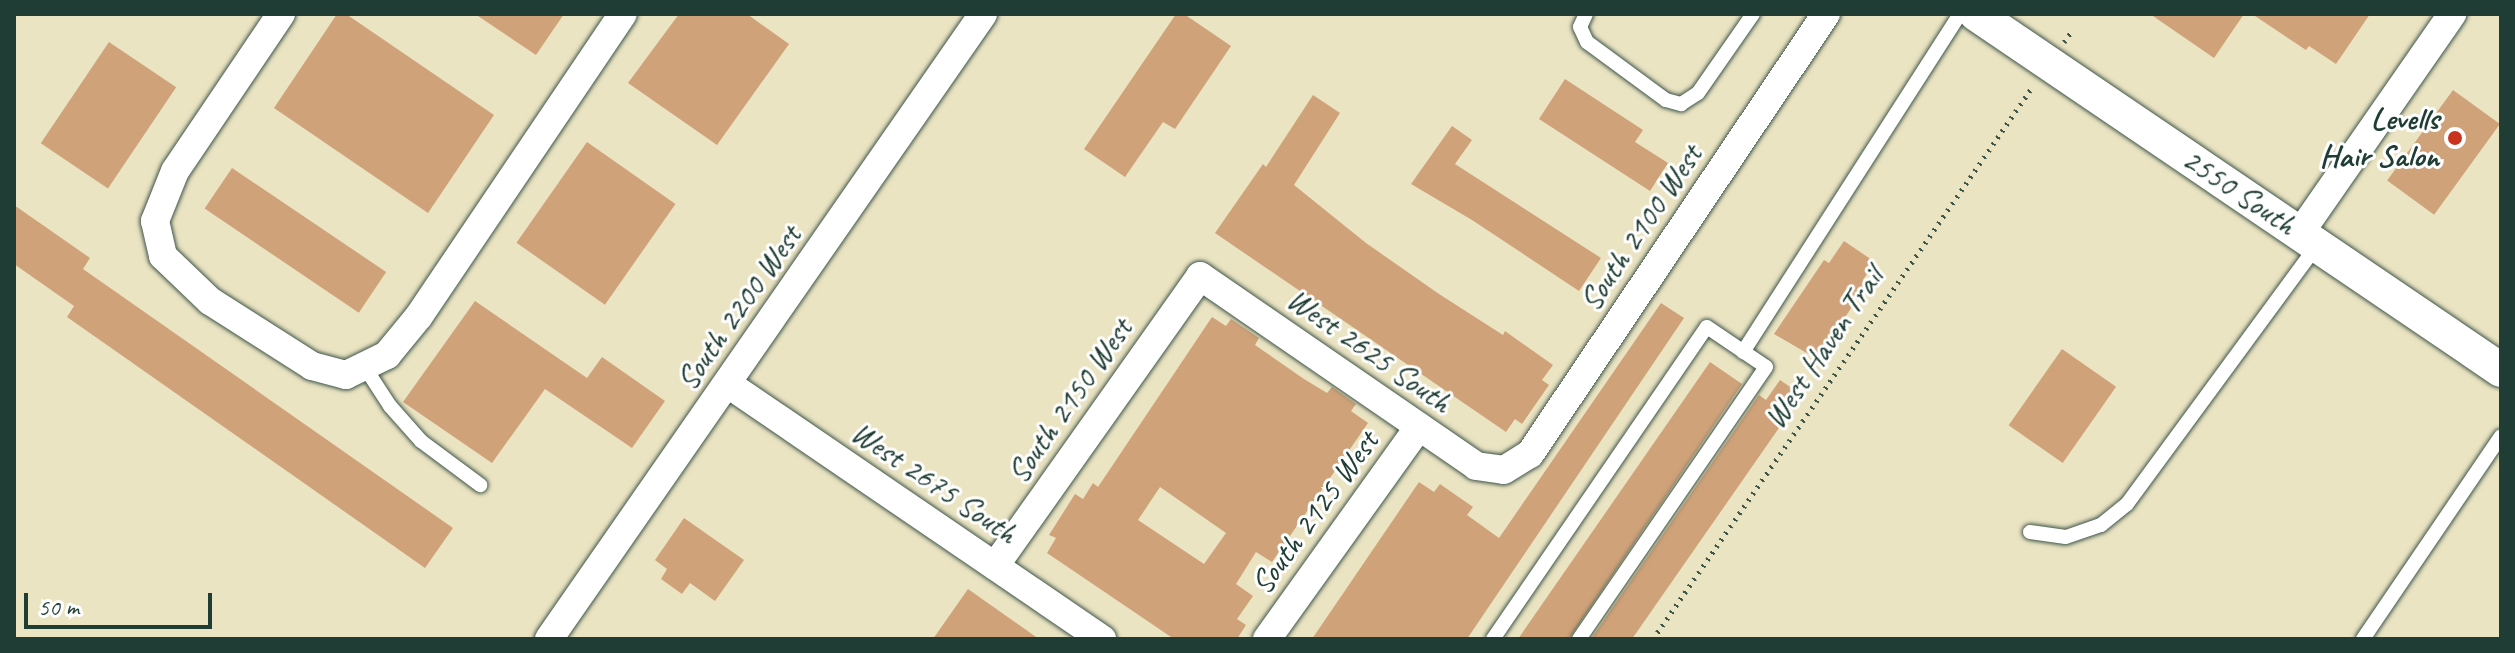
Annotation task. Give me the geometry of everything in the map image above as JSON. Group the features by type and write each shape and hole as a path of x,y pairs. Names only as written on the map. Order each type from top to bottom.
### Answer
{"street":[{"path":"281,14 175,171 155,221 163,256 210,301 312,366 346,375 387,355 419,316 516,168 623,14"},
{"name":"South 2200 West","path":"549,639 983,14"},
{"name":"South 2100 West","path":"1504,470 1530,454 1826,14"},
{"name":"2550 South","path":"1976,14 2501,370"},
{"path":"2309,239 2452,14"},
{"name":"West 2625 South","path":"1200,276 1476,466 1504,470"},
{"name":"South 2150 West","path":"995,566 1200,276"},
{"name":"West 2675 South","path":"728,384 1102,639"},
{"name":"South 2125 West","path":"1267,639 1419,427"}],"lane":[{"path":"1586,14 1580,27 1587,42 1666,100 1681,104 1698,93 1753,14"},
{"path":"1743,352 1960,14"},
{"path":"2030,532 2066,537 2101,525 2127,504 2309,239"},
{"path":"1493,639 1707,327 1766,367 1579,639"},
{"path":"364,366 403,423 436,454 480,485"},
{"path":"2363,639 2501,436"}],"path":[{"name":"West Haven Trail","path":"1653,639 2034,84"}],"building":[{"path":"337,14 346,14 494,115 428,213 274,108"},
{"path":"475,14 564,14 536,55"},
{"path":"679,14 747,14 789,44 717,145 628,83"},
{"path":"1176,14 1184,14 1231,46 1175,129 1163,122 1125,177 1084,149"},
{"path":"2150,14 2244,14 2214,58"},
{"path":"2252,14 2370,14 2336,64 2309,46 2306,50"},
{"path":"109,42 176,87 108,188 41,143"},
{"path":"1565,79 1643,130 1635,142 1668,163 1650,191 1539,119"},
{"path":"2453,90 2500,124 2434,215 2387,181"},
{"path":"1313,95 1340,113 1294,185 1366,243 1439,294 1503,335 1505,331 1553,365 1542,380 1549,385 1522,424 1515,419 1506,432 1215,233 1263,164 1266,167"},
{"path":"1452,126 1472,140 1455,164 1601,258 1579,291 1472,220 1411,184"},
{"path":"587,142 675,204 605,305 516,243"},
{"path":"232,168 386,272 359,313 205,209"},
{"path":"14,205 90,258 83,269 453,528 425,568 67,317 74,306 14,264"},
{"path":"1844,241 1875,262 1863,280 1868,283 1817,359 1774,334 1824,260 1829,263"},
{"path":"475,301 587,378 602,357 665,401 632,448 545,389 492,463 403,402"},
{"path":"1661,303 1684,318 1467,639 1312,639 1419,482 1434,492 1440,484 1473,507 1467,515 1499,538"},
{"path":"1212,317 1226,326 1231,319 1259,338 1255,345 1304,379 1327,393 1332,387 1356,404 1351,411 1368,423 1272,562 1256,552 1236,584 1253,596 1237,619 1246,625 1237,639 1174,639 1047,553 1056,538 1049,535 1075,494 1083,499 1093,483 1098,487","holes":["1160,487 1226,533 1204,564 1138,520"]},
{"path":"2062,349 2116,387 2063,463 2009,425"},
{"path":"1710,362 1742,384 1569,639 1518,639"},
{"path":"1780,380 1802,395 1632,639 1591,639 1759,395 1766,400"},
{"path":"684,518 744,560 715,601 690,583 682,594 661,579 667,569 655,560"},
{"path":"968,589 1039,639 933,639"}],"place":[{"name":"Levells Hair Salon","path":"2455,138"}]}
